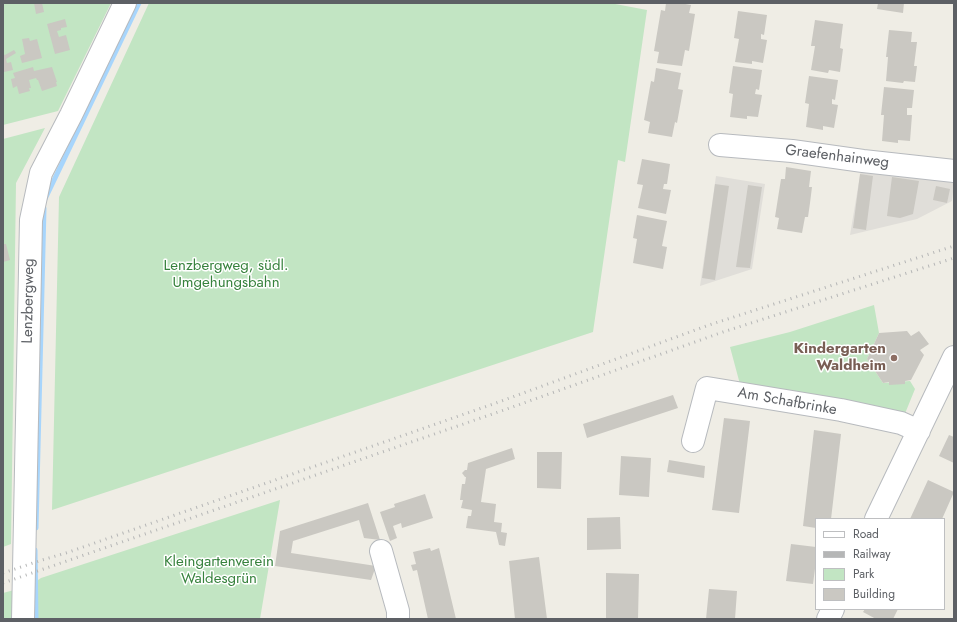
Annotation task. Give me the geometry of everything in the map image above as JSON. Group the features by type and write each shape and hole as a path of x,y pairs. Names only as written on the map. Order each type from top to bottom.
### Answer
{"street":[{"name":"Lenzbergweg","path":"23,619 30,220 41,173 71,115 125,3"},
{"name":"Graefenhainweg","path":"720,145 792,151 863,161 954,171"},
{"path":"876,518 954,358"},
{"name":"Am Schafbrinke","path":"693,441 707,388 841,410 901,422 919,430"},
{"path":"381,551 398,611 398,619"},
{"path":"828,619 832,610"}],"shaded area":[{"path":"861,169 954,183 952,201 917,219 850,235"},
{"path":"716,176 765,184 752,269 700,286"}],"green space":[{"path":"3,3 111,3 58,111 3,125"},
{"name":"Lenzbergweg, südl. Umgehungsbahn","path":"149,3 610,3 647,10 625,162 618,160 593,332 52,510 59,197"},
{"path":"45,128 16,183 11,544 3,547 3,139"},
{"path":"874,305 879,333 867,359 883,383 910,381 915,389 904,416 741,388 730,347 790,332"},
{"name":"Kleingartenverein Waldesgrün","path":"280,500 260,619 3,619 3,593 29,586 41,578"}],"building":[{"path":"34,3 42,3 44,12 36,14"},
{"path":"666,3 691,5 689,13 695,14 689,51 685,50 682,66 657,63 659,52 654,51 661,10 665,11"},
{"path":"878,3 904,3 903,13 877,9"},
{"path":"738,11 767,15 764,35 761,34 761,39 767,40 763,63 752,61 752,64 735,62 739,39 734,38"},
{"path":"65,19 67,27 61,28 61,30 57,31 59,37 66,35 70,50 55,54 47,24"},
{"path":"815,20 843,24 840,48 843,49 840,72 829,70 828,73 811,70 815,46 811,46"},
{"path":"889,30 912,32 911,42 917,42 914,66 917,66 915,82 904,81 903,83 886,81 888,57 886,57"},
{"path":"29,38 30,41 37,39 42,58 22,63 20,56 25,54 22,39"},
{"path":"14,50 16,53 6,59 7,63 11,62 13,70 4,72 3,54 5,55"},
{"path":"733,66 762,70 759,90 756,89 755,94 762,95 758,117 747,116 747,119 730,117 733,94 729,93"},
{"path":"33,67 34,71 52,67 57,86 42,91 36,78 29,80 31,88 29,88 30,91 19,94 17,86 13,88 11,79 15,78 13,73"},
{"path":"656,68 681,73 678,89 683,90 677,123 675,122 672,137 648,133 650,122 644,120 651,81 654,82"},
{"path":"809,76 838,80 835,100 832,99 832,104 838,105 834,128 823,126 823,130 806,127 809,104 805,103"},
{"path":"884,87 914,90 912,108 907,108 907,115 912,115 910,141 898,140 898,143 882,141 884,115 881,115"},
{"path":"642,159 670,164 667,184 664,184 663,189 671,190 666,214 638,208 643,185 637,184"},
{"path":"786,167 811,171 809,187 812,187 808,217 805,217 802,233 777,229 779,218 775,217 781,179 785,179"},
{"path":"860,174 873,176 866,230 853,228"},
{"path":"892,177 919,181 913,214 900,218 887,216"},
{"path":"715,184 729,186 715,280 702,278"},
{"path":"748,185 762,187 750,268 736,267"},
{"path":"936,186 950,189 947,203 933,200"},
{"path":"637,215 667,221 662,246 667,247 663,269 633,263 637,239 633,238"},
{"path":"3,244 6,244 10,260 3,262"},
{"path":"907,331 911,336 919,331 929,344 920,350 924,355 911,380 905,381 905,384 889,385 889,382 883,383 867,359 879,333"},
{"path":"673,395 678,408 587,438 583,424"},
{"path":"724,418 750,421 739,513 712,510"},
{"path":"814,430 841,434 831,518 815,518 815,528 803,526"},
{"path":"949,435 954,437 954,463 939,456"},
{"path":"512,448 515,459 486,469 481,502 496,504 494,522 502,523 501,532 507,533 505,546 499,545 496,532 466,528 468,516 471,516 472,510 461,508 463,500 460,500 462,484 465,484 466,477 462,473 467,470 468,463"},
{"path":"537,452 562,452 561,489 537,488"},
{"path":"621,456 651,458 649,497 619,495"},
{"path":"669,460 705,466 704,478 667,472"},
{"path":"928,480 954,492 942,518 910,518"},
{"path":"425,494 433,518 402,528 401,523 393,526 397,538 390,541 380,512 395,507 394,504"},
{"path":"368,503 380,540 364,538 359,520 293,541 291,553 376,566 371,580 275,566 280,531"},
{"path":"620,517 621,549 587,550 587,518"},
{"path":"791,544 815,547 813,584 786,581"},
{"path":"430,548 431,551 439,548 456,619 428,619 417,570 413,571 411,565 416,564 413,552"},
{"path":"539,557 547,619 515,619 509,561"},
{"path":"606,573 639,574 638,619 606,619"},
{"path":"709,589 737,591 735,619 706,619"},
{"path":"864,610 898,610 893,619 876,619 863,612"}],"waterway":[{"path":"45,199 139,3"},
{"path":"36,528 44,208"},
{"path":"35,550 36,619"}],"railway":[{"path":"3,573 66,553 496,403 709,325 954,246"},
{"path":"3,583 504,410 723,332 954,258"}],"place":[{"name":"Kindergarten Waldheim","path":"894,358"}]}
